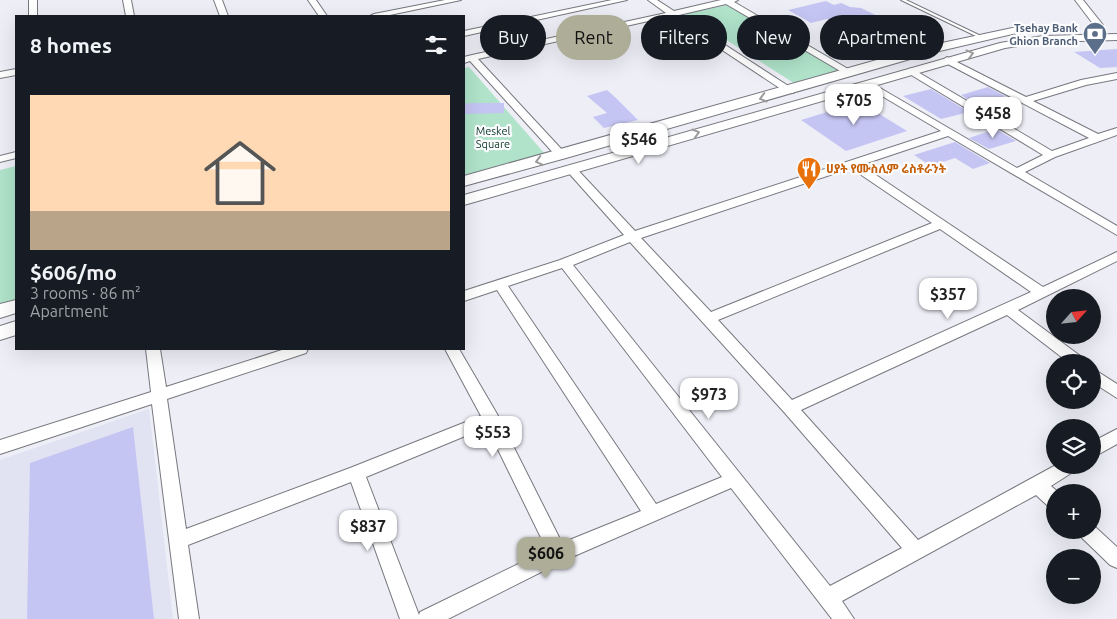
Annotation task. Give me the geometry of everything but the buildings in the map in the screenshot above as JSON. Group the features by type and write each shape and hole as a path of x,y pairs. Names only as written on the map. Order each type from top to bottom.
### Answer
{"street":[{"path":"32,15 33,0"},
{"path":"127,0 130,15"},
{"path":"218,0 224,15"},
{"path":"312,0 322,15"},
{"path":"379,15 457,0"},
{"path":"465,34 623,0"},
{"path":"652,0 805,101"},
{"path":"468,59 729,0 1117,231"},
{"path":"1079,0 1100,27"},
{"path":"944,46 981,36 1040,28 1100,27 1115,34"},
{"path":"465,200 946,60 1023,41 1115,34"},
{"path":"468,59 561,155 571,170 790,408 914,550"},
{"path":"465,181 790,91 894,60"},
{"path":"946,60 1096,137"},
{"path":"911,71 1051,155"},
{"path":"0,76 15,72"},
{"path":"1025,100 1084,82 1117,76"},
{"path":"723,108 739,120"},
{"path":"1016,172 1051,155 1096,137 1117,131"},
{"path":"465,296 565,262 633,236 949,132"},
{"path":"0,159 15,155"},
{"path":"853,164 1041,292"},
{"path":"708,319 941,224"},
{"path":"790,408 1008,309 1117,256"},
{"path":"565,262 844,619"},
{"path":"500,284 653,514"},
{"path":"0,311 15,306"},
{"path":"1008,309 1067,354"},
{"path":"0,333 15,328"},
{"path":"153,350 189,619"},
{"path":"0,447 298,350"},
{"path":"453,350 491,419 558,554"},
{"path":"1101,380 1117,392"},
{"path":"179,540 356,473 491,419"},
{"path":"1101,446 1117,436"},
{"path":"356,473 410,619"},
{"path":"828,598 1056,474"},
{"path":"428,619 558,554 735,479"},
{"path":"1038,485 1046,493"},
{"path":"1096,539 1117,559"}],"lane":[{"path":"903,0 981,36"}],"shaded area":[{"path":"149,409 173,619 0,619 0,460"}],"green space":[{"path":"727,5 744,15 737,15 737,47 727,40 727,15 686,14"},
{"path":"810,54 844,74 800,87 758,60 810,60"},
{"name":"Meskel Square","path":"469,67 545,154 465,176 465,68"},
{"path":"15,166 15,305 0,310 0,170"}],"place":[{"name":"Tsehay Bank Ghion Branch","path":"1095,55"},
{"name":"ሀያት የሙስሊም ሬስቶራንት","path":"809,190"}]}
